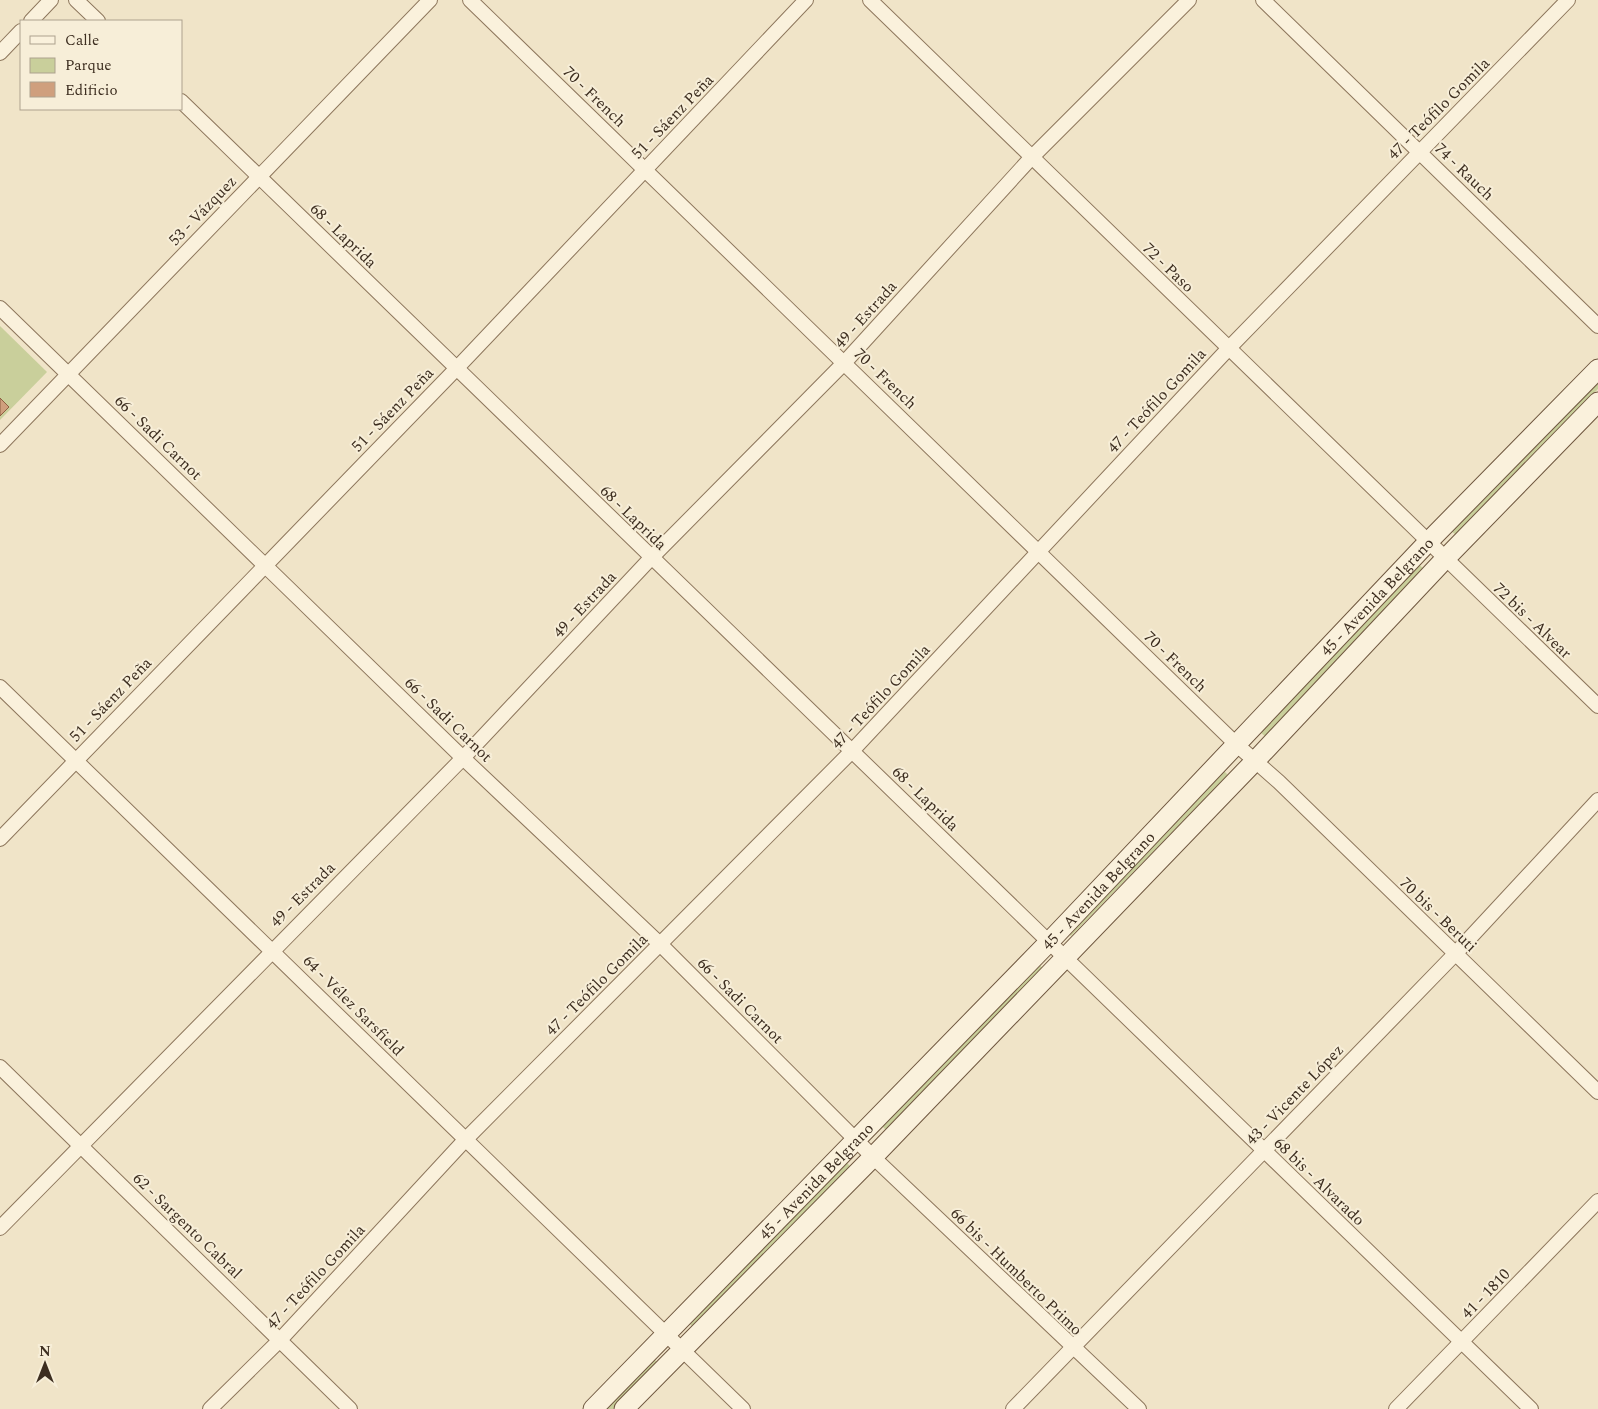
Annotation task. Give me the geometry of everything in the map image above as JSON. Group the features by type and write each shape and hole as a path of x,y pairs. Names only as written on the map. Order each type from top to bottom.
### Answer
{"main road":[{"name":"45 - Avenida Belgrano","path":"593,1409 1049,942 1428,542 1598,369"},
{"name":"45 - Avenida Belgrano","path":"624,1409 873,1157 1255,761 1445,559 1598,402"}],"street":[{"path":"32,20 51,0"},
{"path":"76,0 97,20"},
{"name":"53 - Vázquez","path":"0,446 430,0"},
{"name":"70 - French","path":"470,0 1255,761"},
{"name":"51 - Sáenz Peña","path":"0,839 456,369 806,0"},
{"name":"72 - Paso","path":"870,0 1445,559"},
{"name":"49 - Estrada","path":"0,1228 272,949 463,758 651,558 845,362 1031,158 1189,0"},
{"name":"74 - Rauch","path":"1263,0 1598,326"},
{"name":"47 - Teófilo Gomila","path":"210,1409 280,1340 465,1140 852,751 1229,348 1568,0"},
{"path":"0,53 20,32"},
{"name":"68 - Laprida","path":"182,102 1049,942 1063,958"},
{"name":"66 - Sadi Carnot","path":"0,308 463,758 660,944 873,1157"},
{"name":"72 bis - Alvear","path":"1445,559 1598,706"},
{"name":"64 - Vélez Sarsfield","path":"0,687 272,949 465,1140 668,1334 743,1409"},
{"name":"70 bis - Beruti","path":"1255,761 1598,1092"},
{"name":"43 - Vicente López","path":"1013,1409 1455,954 1598,800"},
{"name":"68 bis - Alvarado","path":"1063,958 1531,1409"},
{"name":"62 - Sargento Cabral","path":"0,1067 350,1409"},
{"name":"66 bis - Humberto Primo","path":"873,1157 1139,1409"},
{"name":"41 - 1810","path":"1396,1409 1598,1201"}],"green space":[{"path":"0,326 47,372 0,420"},
{"path":"1598,379 1598,389 1456,535 1451,531"},
{"path":"1418,564 1423,568 1266,737 1261,733"},
{"path":"1223,770 1228,775 1071,936 1066,932"},
{"path":"1038,964 1043,968 886,1130 881,1125"},
{"path":"846,1162 851,1167 694,1329 690,1324"},
{"path":"653,1358 658,1363 613,1409 604,1409"}],"building":[{"path":"0,398 9,407 0,416"}]}
